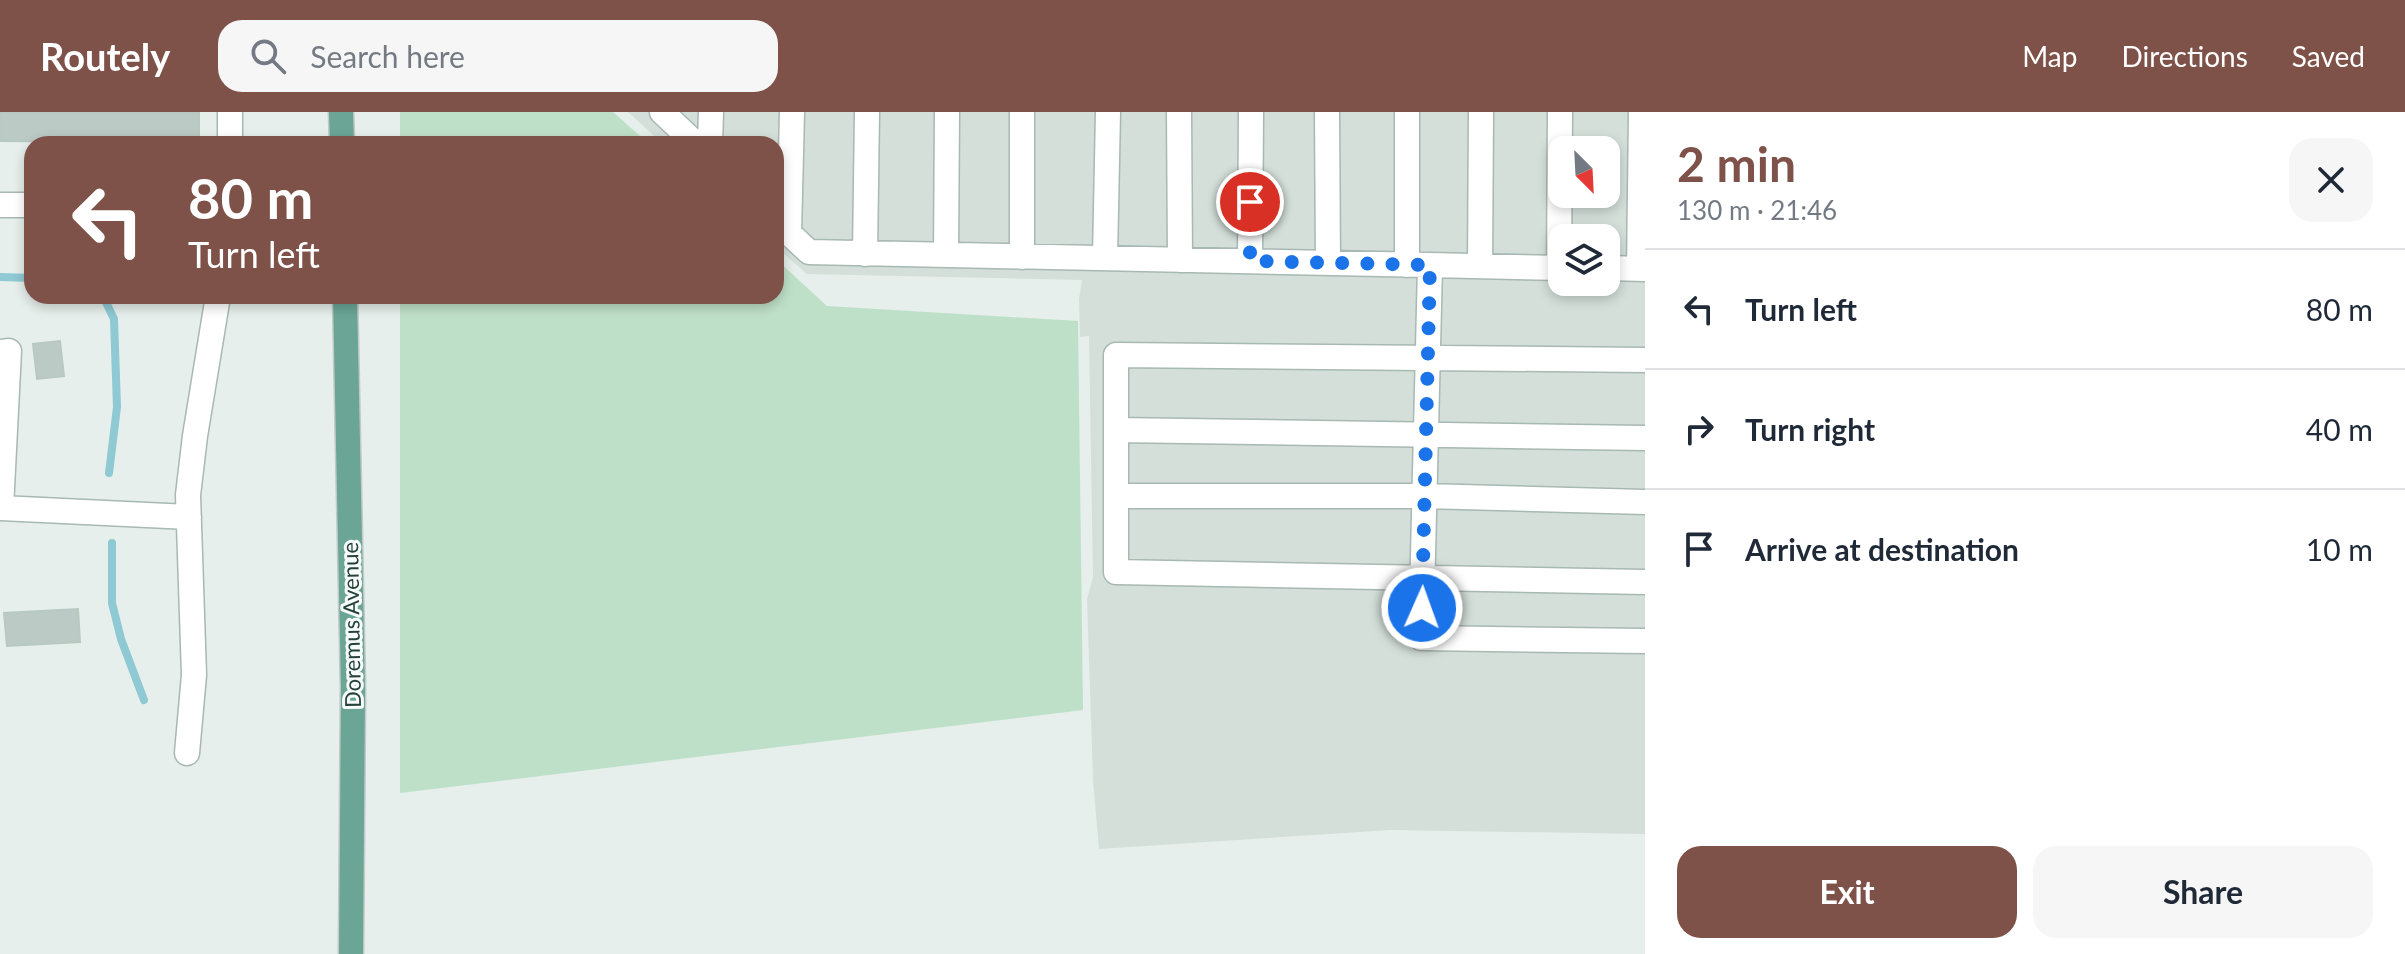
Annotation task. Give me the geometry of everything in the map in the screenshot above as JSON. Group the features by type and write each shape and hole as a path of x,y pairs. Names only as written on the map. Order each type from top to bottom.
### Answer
{"main road":[{"path":"341,112 342,136"},
{"name":"Doremus Avenue","path":"345,304 353,689 351,954"}],"lane":[{"path":"230,112 230,136"},
{"path":"662,112 688,136"},
{"path":"710,136 711,112"},
{"path":"784,214 792,112"},
{"path":"865,254 867,112"},
{"path":"946,255 947,112"},
{"path":"1022,112 1022,257"},
{"path":"1105,258 1108,112"},
{"path":"1179,112 1180,260"},
{"path":"1250,261 1251,112"},
{"path":"1327,112 1328,263"},
{"path":"1407,112 1428,358 1421,638 1645,641"},
{"path":"1480,266 1481,112"},
{"path":"1560,112 1561,224"},
{"path":"1620,268 1642,269 1641,112"},
{"path":"0,205 24,205"},
{"path":"784,228 809,252 1548,268"},
{"path":"187,753 194,675 188,495 217,304"},
{"path":"0,352 9,351 0,508 189,517"},
{"path":"1645,360 1116,355 1116,572 1645,582"},
{"path":"1116,430 1645,438"},
{"path":"1116,496 1425,496 1645,502"}],"shaded area":[{"path":"628,112 1645,112 1645,834 1391,830 1099,849 1093,780 1087,599 1093,577 1089,336 1080,337 1082,280 807,274 784,254 784,136 654,136"}],"green space":[{"path":"400,112 613,112 640,136 400,136"},
{"path":"784,266 827,306 1078,321 1083,710 400,793 400,304 784,304"}],"building":[{"path":"0,112 199,112 199,136 24,136 24,141 0,141"},
{"path":"60,341 64,376 37,379 33,344"},
{"path":"78,609 80,642 7,646 4,613"}],"waterway":[{"path":"0,277 24,278"},
{"path":"107,304 114,319 117,407 109,473"},
{"path":"112,543 112,603 121,639 144,700"}],"route":[{"path":"1250,202 1250,261 1430,265 1422,608"}]}
